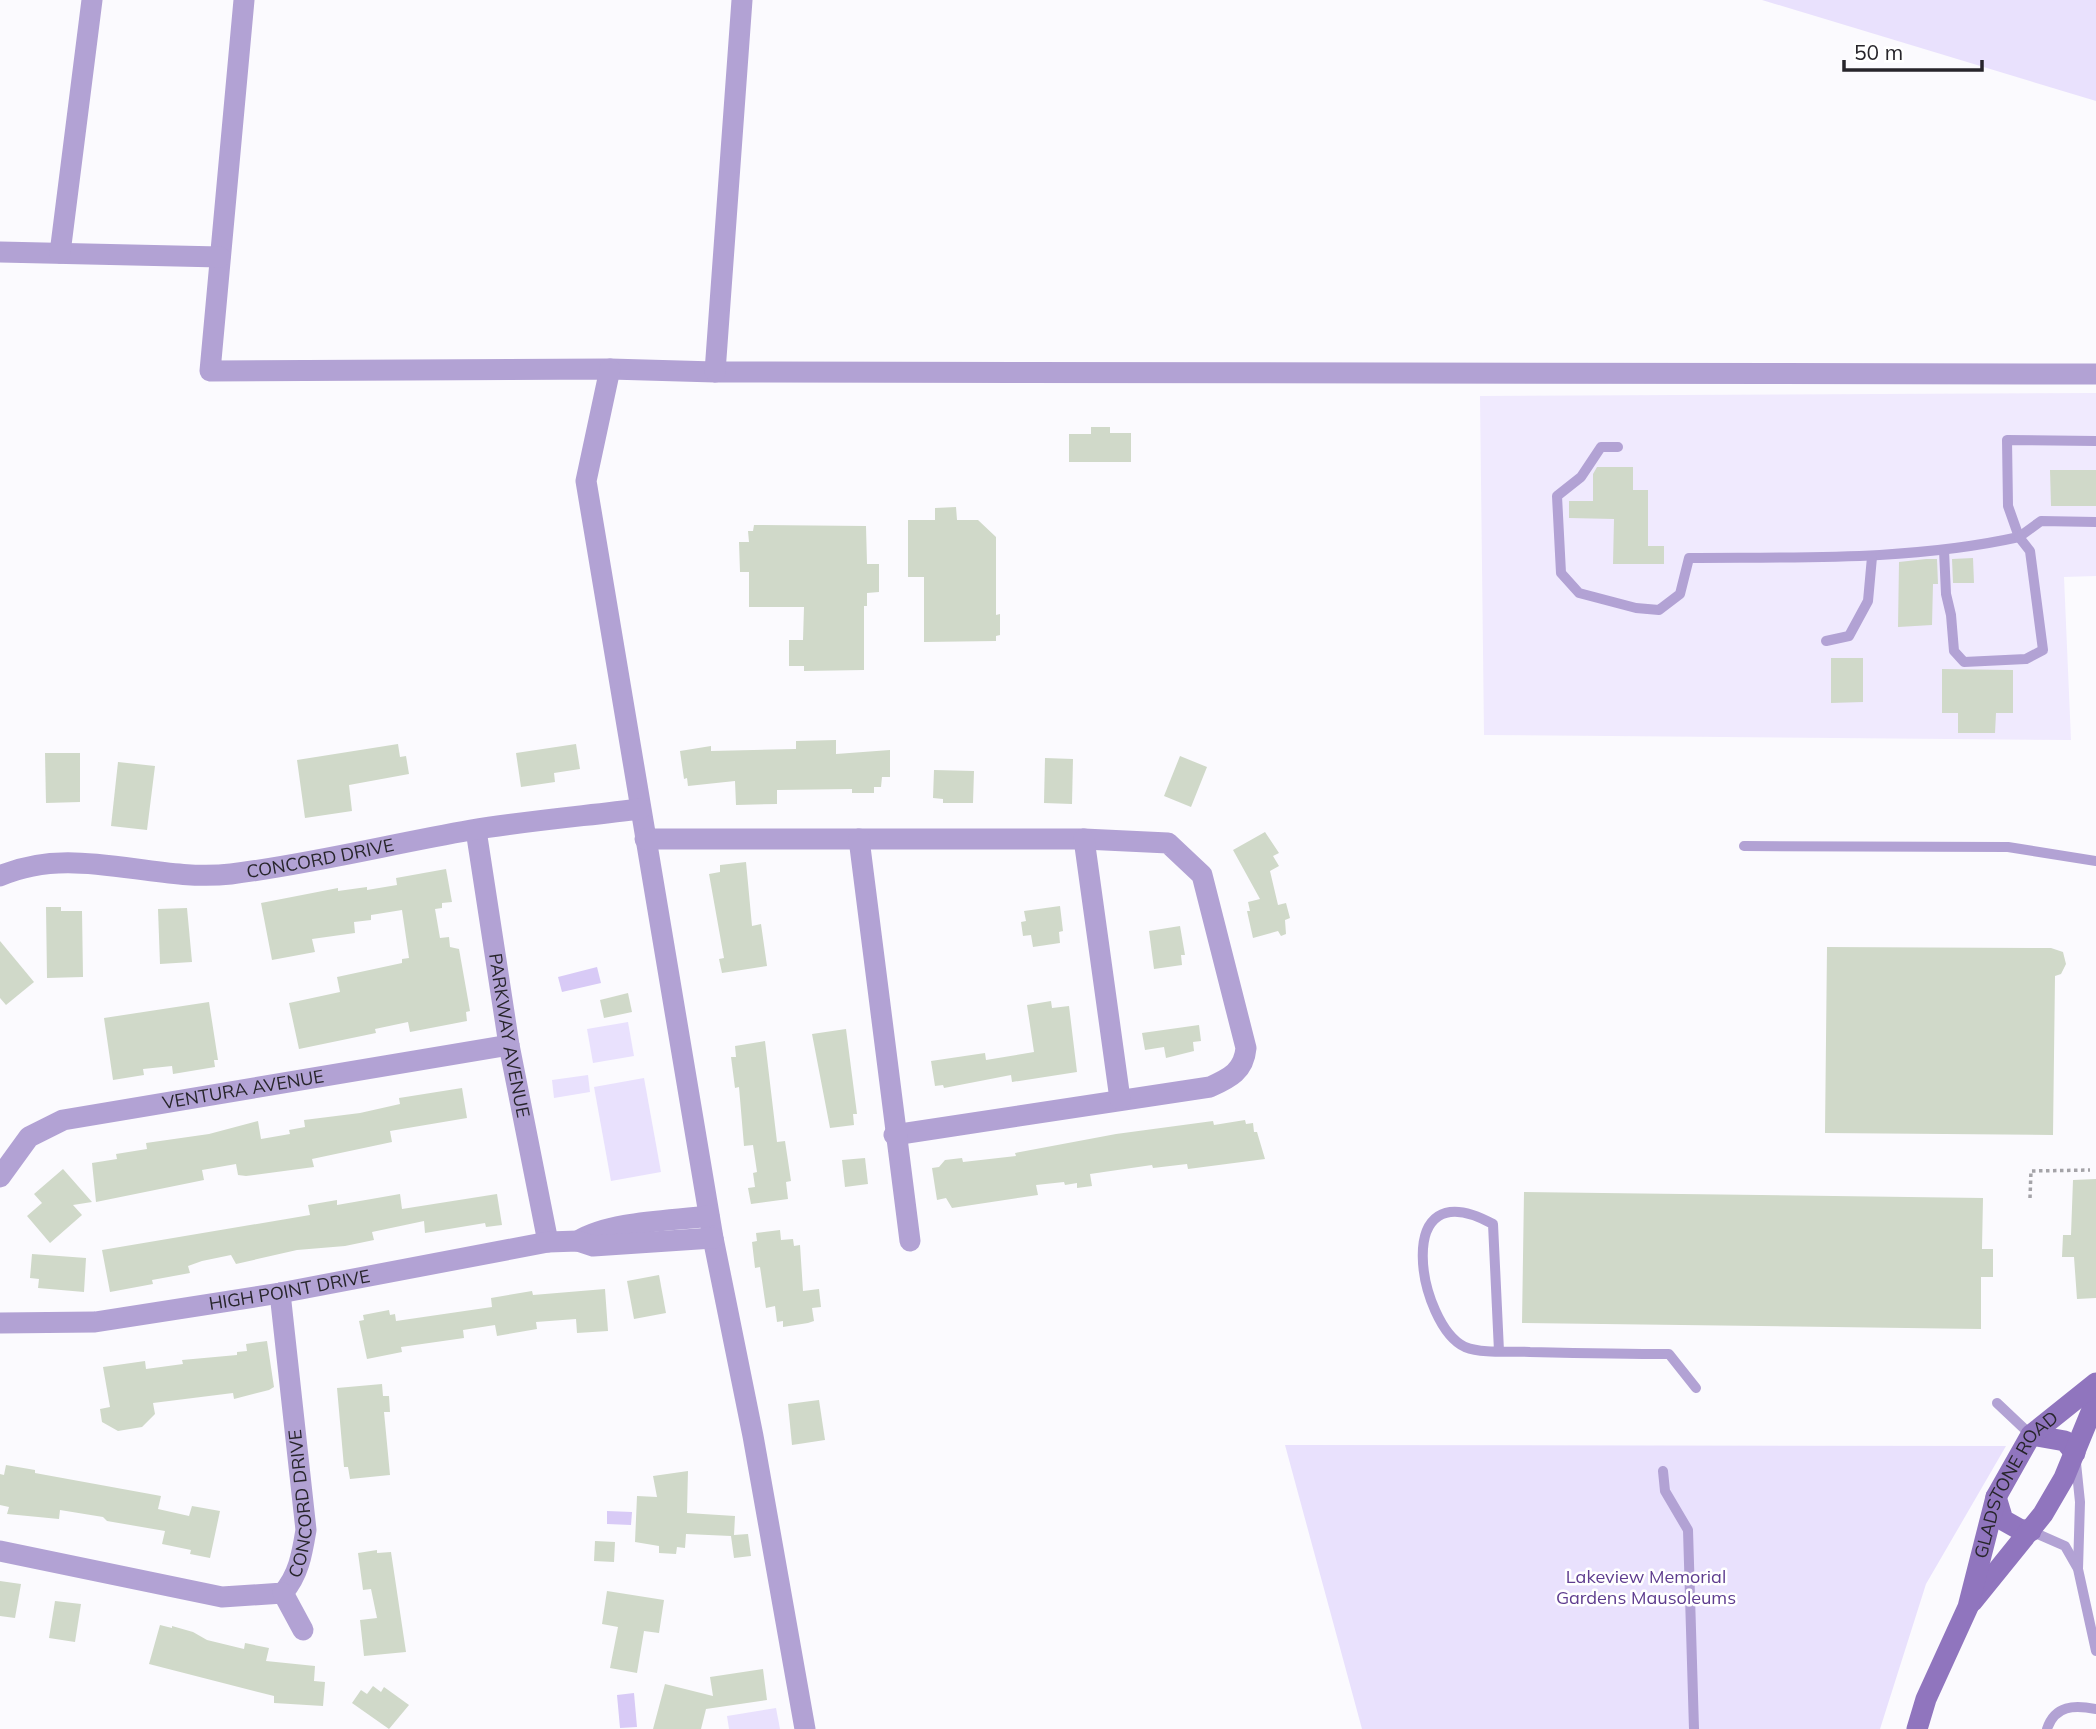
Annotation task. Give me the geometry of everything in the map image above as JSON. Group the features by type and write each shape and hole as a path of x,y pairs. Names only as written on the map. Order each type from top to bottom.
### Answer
{"main road":[{"name":"GLADSTONE ROAD","path":"1917,1729 1926,1699 1968,1607 1996,1497 2031,1435 2096,1383"},
{"name":"GLADSTONE ROAD","path":"1968,1607 2031,1531 2064,1478 2096,1400"},
{"path":"2031,1435 2065,1441 2075,1453"},
{"path":"1996,1497 2003,1520 2019,1529 2031,1531"}],"street":[{"path":"60,253 92,0"},
{"path":"244,0 209,371 610,369 715,372 2096,374"},
{"path":"715,372 742,0"},
{"path":"0,252 220,257"},
{"path":"610,369 586,481 709,1216 754,1436 805,1729"},
{"name":"CONCORD DRIVE","path":"0,876 23,866 74,862 165,874 230,874 476,830 640,809"},
{"name":"PARKWAY AVENUE","path":"476,830 509,1045 548,1242"},
{"path":"645,839 1084,839 1168,844 1202,875 1246,1048 1245,1063 1232,1077 1210,1087 894,1135"},
{"path":"859,839 894,1135 910,1241"},
{"path":"1084,839 1120,1099"},
{"name":"VENTURA AVENUE","path":"0,1177 29,1137 62,1120 509,1045"},
{"name":"HIGH POINT DRIVE","path":"578,1241 590,1234 612,1228 709,1216"},
{"name":"HIGH POINT DRIVE","path":"0,1322 95,1322 280,1293 548,1242 578,1241 593,1246 713,1238"},
{"name":"CONCORD DRIVE","path":"0,1551 222,1597 283,1593 292,1583 301,1561 306,1530 280,1293"},
{"path":"283,1593 303,1630"}],"lane":[{"path":"1944,550 1945,594 1951,615 1954,651 1964,662 2026,659 2043,649 2031,551 2019,537 2008,506 2007,440 2096,441"},
{"path":"1618,447 1601,447 1581,477 1557,496 1561,573 1579,593 1636,608 1659,610 1680,594 1689,558 1872,557 1944,550 2019,537 2041,521 2096,522"},
{"path":"1826,641 1849,636 1868,601 1872,557"},
{"path":"1744,846 2008,847 2096,861"},
{"path":"1499,1351 1493,1224 1475,1214 1455,1211 1438,1214 1427,1226 1423,1243 1427,1282 1441,1325 1467,1348 1499,1351 1669,1354 1696,1388"},
{"path":"1997,1403 2031,1435"},
{"path":"2075,1453 2080,1502 2078,1569 2096,1651"},
{"path":"1663,1471 1665,1490 1688,1530 1694,1729"},
{"path":"2031,1531 2065,1546 2078,1569"},
{"path":"2047,1729 2050,1720 2063,1709 2080,1706 2096,1709"}],"path":[{"path":"2030,1198 2031,1171 2090,1170"}],"shaded area":[{"path":"2096,393 2096,576 2064,577 2071,740 1484,735 1480,396"},
{"path":"597,967 601,983 562,992 558,977"},
{"path":"607,1511 632,1512 631,1525 607,1524"},
{"path":"634,1693 637,1727 620,1728 617,1695"}],"green space":[{"path":"1762,0 2096,0 2096,101"},
{"path":"628,1022 634,1056 593,1063 587,1029"},
{"path":"588,1075 590,1092 554,1098 552,1080"},
{"path":"644,1078 661,1172 611,1181 594,1087"},
{"name":"Lakeview Memorial Gardens Mausoleums","path":"1285,1445 2006,1446 1926,1584 1880,1729 1362,1729"},
{"path":"776,1708 780,1729 729,1729 727,1716"}],"building":[{"path":"1091,427 1110,427 1110,433 1131,433 1131,462 1069,462 1069,434 1091,434"},
{"path":"1597,467 1633,467 1633,490 1648,490 1648,546 1664,546 1664,564 1613,564 1614,519 1569,518 1569,501 1593,501 1593,474"},
{"path":"2050,470 2096,470 2096,506 2051,506"},
{"path":"956,507 957,520 978,520 996,537 996,615 1000,614 1000,635 996,636 996,641 924,642 924,577 908,577 908,520 935,520 935,508"},
{"path":"754,525 866,526 867,564 879,564 879,592 867,593 867,606 864,606 864,670 804,671 804,666 789,666 789,640 803,640 804,607 749,607 749,572 740,572 739,542 749,542 748,531 753,531"},
{"path":"1973,558 1974,583 1953,583 1952,559"},
{"path":"1937,559 1938,584 1933,584 1932,625 1898,627 1899,562"},
{"path":"1831,658 1863,658 1863,702 1831,703"},
{"path":"1942,669 2013,670 2013,713 1996,713 1995,733 1958,733 1958,713 1942,713"},
{"path":"836,740 836,754 890,750 890,777 882,777 881,787 874,787 874,793 852,793 852,789 777,790 777,804 736,805 735,781 688,786 687,778 684,779 680,751 711,746 711,751 796,749 796,741"},
{"path":"398,744 400,757 406,756 409,774 349,785 352,811 305,818 297,760"},
{"path":"576,744 580,769 554,773 555,782 521,787 516,753"},
{"path":"45,753 80,753 80,802 46,803"},
{"path":"1180,756 1207,767 1191,807 1164,796"},
{"path":"1045,758 1073,759 1072,804 1044,803"},
{"path":"118,762 155,766 147,830 111,826"},
{"path":"934,770 974,771 973,803 943,803 943,799 933,798"},
{"path":"1265,832 1279,853 1273,856 1279,866 1270,871 1278,905 1286,903 1290,918 1285,920 1286,934 1281,936 1278,931 1253,938 1247,911 1250,911 1248,902 1260,899 1233,850"},
{"path":"746,862 752,926 761,924 767,966 722,973 719,959 724,958 709,874 720,872 720,865"},
{"path":"446,869 452,902 442,903 442,908 435,909 440,938 449,937 450,947 459,949 470,1011 466,1012 467,1021 410,1032 408,1022 375,1029 376,1033 299,1049 289,1003 340,992 337,977 402,963 402,959 409,958 402,910 371,915 371,920 354,922 355,933 312,939 315,952 272,960 261,903 338,888 338,891 367,887 367,890 397,885 396,878"},
{"path":"1060,906 1063,931 1059,932 1060,943 1033,947 1031,935 1023,936 1021,922 1026,921 1024,911"},
{"path":"46,907 61,907 61,911 82,911 83,977 47,978"},
{"path":"187,908 192,962 160,964 158,909"},
{"path":"1180,926 1185,955 1181,955 1182,965 1154,969 1149,931"},
{"path":"0,941 34,982 6,1005 0,998"},
{"path":"1827,947 2051,948 2063,952 2066,964 2061,974 2055,976 2053,1135 1825,1133"},
{"path":"628,993 632,1012 604,1018 600,1000"},
{"path":"1051,1001 1052,1008 1069,1006 1077,1072 1012,1082 1011,1075 944,1088 943,1085 935,1086 931,1061 985,1053 986,1060 1034,1052 1027,1005"},
{"path":"209,1002 218,1060 214,1060 215,1067 173,1074 172,1066 143,1069 144,1075 113,1080 104,1018"},
{"path":"1199,1025 1201,1041 1193,1042 1194,1051 1166,1058 1164,1047 1145,1050 1142,1033"},
{"path":"846,1029 857,1114 853,1114 854,1125 830,1128 812,1034"},
{"path":"765,1041 777,1142 785,1141 791,1181 786,1182 788,1199 751,1204 748,1188 755,1187 753,1173 757,1172 753,1145 744,1146 739,1087 735,1088 731,1057 736,1057 735,1046"},
{"path":"462,1088 467,1118 390,1131 392,1142 312,1159 314,1167 246,1176 238,1175 236,1164 202,1170 204,1180 96,1202 92,1163 117,1159 116,1154 147,1149 146,1143 209,1134 258,1121 261,1139 290,1134 289,1130 305,1127 304,1120 360,1113 400,1104 399,1098"},
{"path":"1245,1120 1246,1124 1253,1123 1265,1159 1188,1169 1187,1164 1153,1168 1152,1165 1090,1174 1092,1186 1077,1188 1077,1183 1065,1185 1064,1182 1036,1185 1038,1195 952,1208 946,1198 937,1200 932,1168 939,1167 945,1160 962,1158 963,1162 1016,1156 1015,1153 1116,1134 1213,1121 1214,1125"},
{"path":"865,1158 868,1184 845,1187 842,1160"},
{"path":"63,1169 92,1202 73,1205 82,1215 50,1243 27,1216 42,1203 34,1194"},
{"path":"2096,1179 2096,1298 2077,1299 2074,1257 2062,1257 2063,1235 2071,1235 2073,1180"},
{"path":"1524,1192 1983,1198 1982,1249 1993,1249 1993,1277 1981,1277 1981,1329 1522,1323"},
{"path":"400,1194 402,1209 497,1194 502,1225 486,1227 485,1223 425,1233 424,1221 372,1232 374,1240 345,1246 297,1250 236,1264 231,1255 202,1261 188,1266 190,1273 152,1280 153,1284 110,1292 102,1250 310,1215 308,1205 337,1200 337,1205"},
{"path":"780,1230 781,1240 793,1239 794,1246 800,1245 803,1291 819,1289 821,1307 812,1308 814,1321 783,1327 783,1321 777,1322 775,1306 766,1308 760,1267 755,1268 752,1242 757,1241 756,1233"},
{"path":"32,1254 86,1258 84,1292 38,1288 39,1279 30,1278"},
{"path":"659,1275 666,1313 634,1319 627,1281"},
{"path":"605,1289 608,1331 577,1333 576,1319 536,1322 537,1329 497,1336 495,1325 463,1330 464,1338 401,1347 402,1352 367,1359 359,1321 364,1320 363,1315 389,1310 390,1315 395,1314 396,1321 492,1307 491,1298 532,1291 533,1295"},
{"path":"267,1341 274,1387 269,1390 234,1399 233,1393 153,1403 155,1414 142,1427 118,1431 102,1422 100,1409 110,1407 103,1367 145,1361 146,1369 183,1364 182,1360 237,1355 237,1352 247,1351 246,1344"},
{"path":"382,1384 383,1396 389,1396 390,1412 384,1412 390,1475 350,1479 348,1467 344,1467 337,1388"},
{"path":"819,1400 825,1440 792,1445 788,1404"},
{"path":"6,1465 35,1470 35,1473 161,1496 158,1509 189,1516 192,1506 220,1511 210,1558 190,1554 191,1550 162,1544 165,1531 107,1521 103,1517 60,1510 59,1519 7,1514 9,1507 0,1505 0,1474 4,1475"},
{"path":"688,1471 687,1513 735,1516 734,1535 748,1534 751,1556 734,1558 731,1536 686,1534 685,1548 677,1547 676,1554 659,1553 659,1546 635,1542 637,1496 657,1497 653,1476"},
{"path":"595,1541 615,1542 614,1562 594,1561"},
{"path":"377,1550 377,1553 391,1552 406,1652 364,1656 360,1620 377,1618 371,1589 363,1590 358,1553"},
{"path":"0,1581 21,1584 15,1618 0,1616"},
{"path":"607,1591 664,1600 659,1633 644,1631 637,1673 610,1668 618,1627 602,1624"},
{"path":"55,1601 81,1604 75,1642 49,1638"},
{"path":"160,1625 193,1632 207,1640 244,1649 245,1643 269,1648 266,1661 315,1666 314,1681 325,1682 323,1706 274,1703 274,1696 149,1664"},
{"path":"763,1669 767,1700 706,1709 701,1729 653,1729 665,1684 713,1696 710,1677"},
{"path":"373,1686 381,1692 384,1687 409,1705 389,1729 352,1703 361,1690 367,1694"}]}
